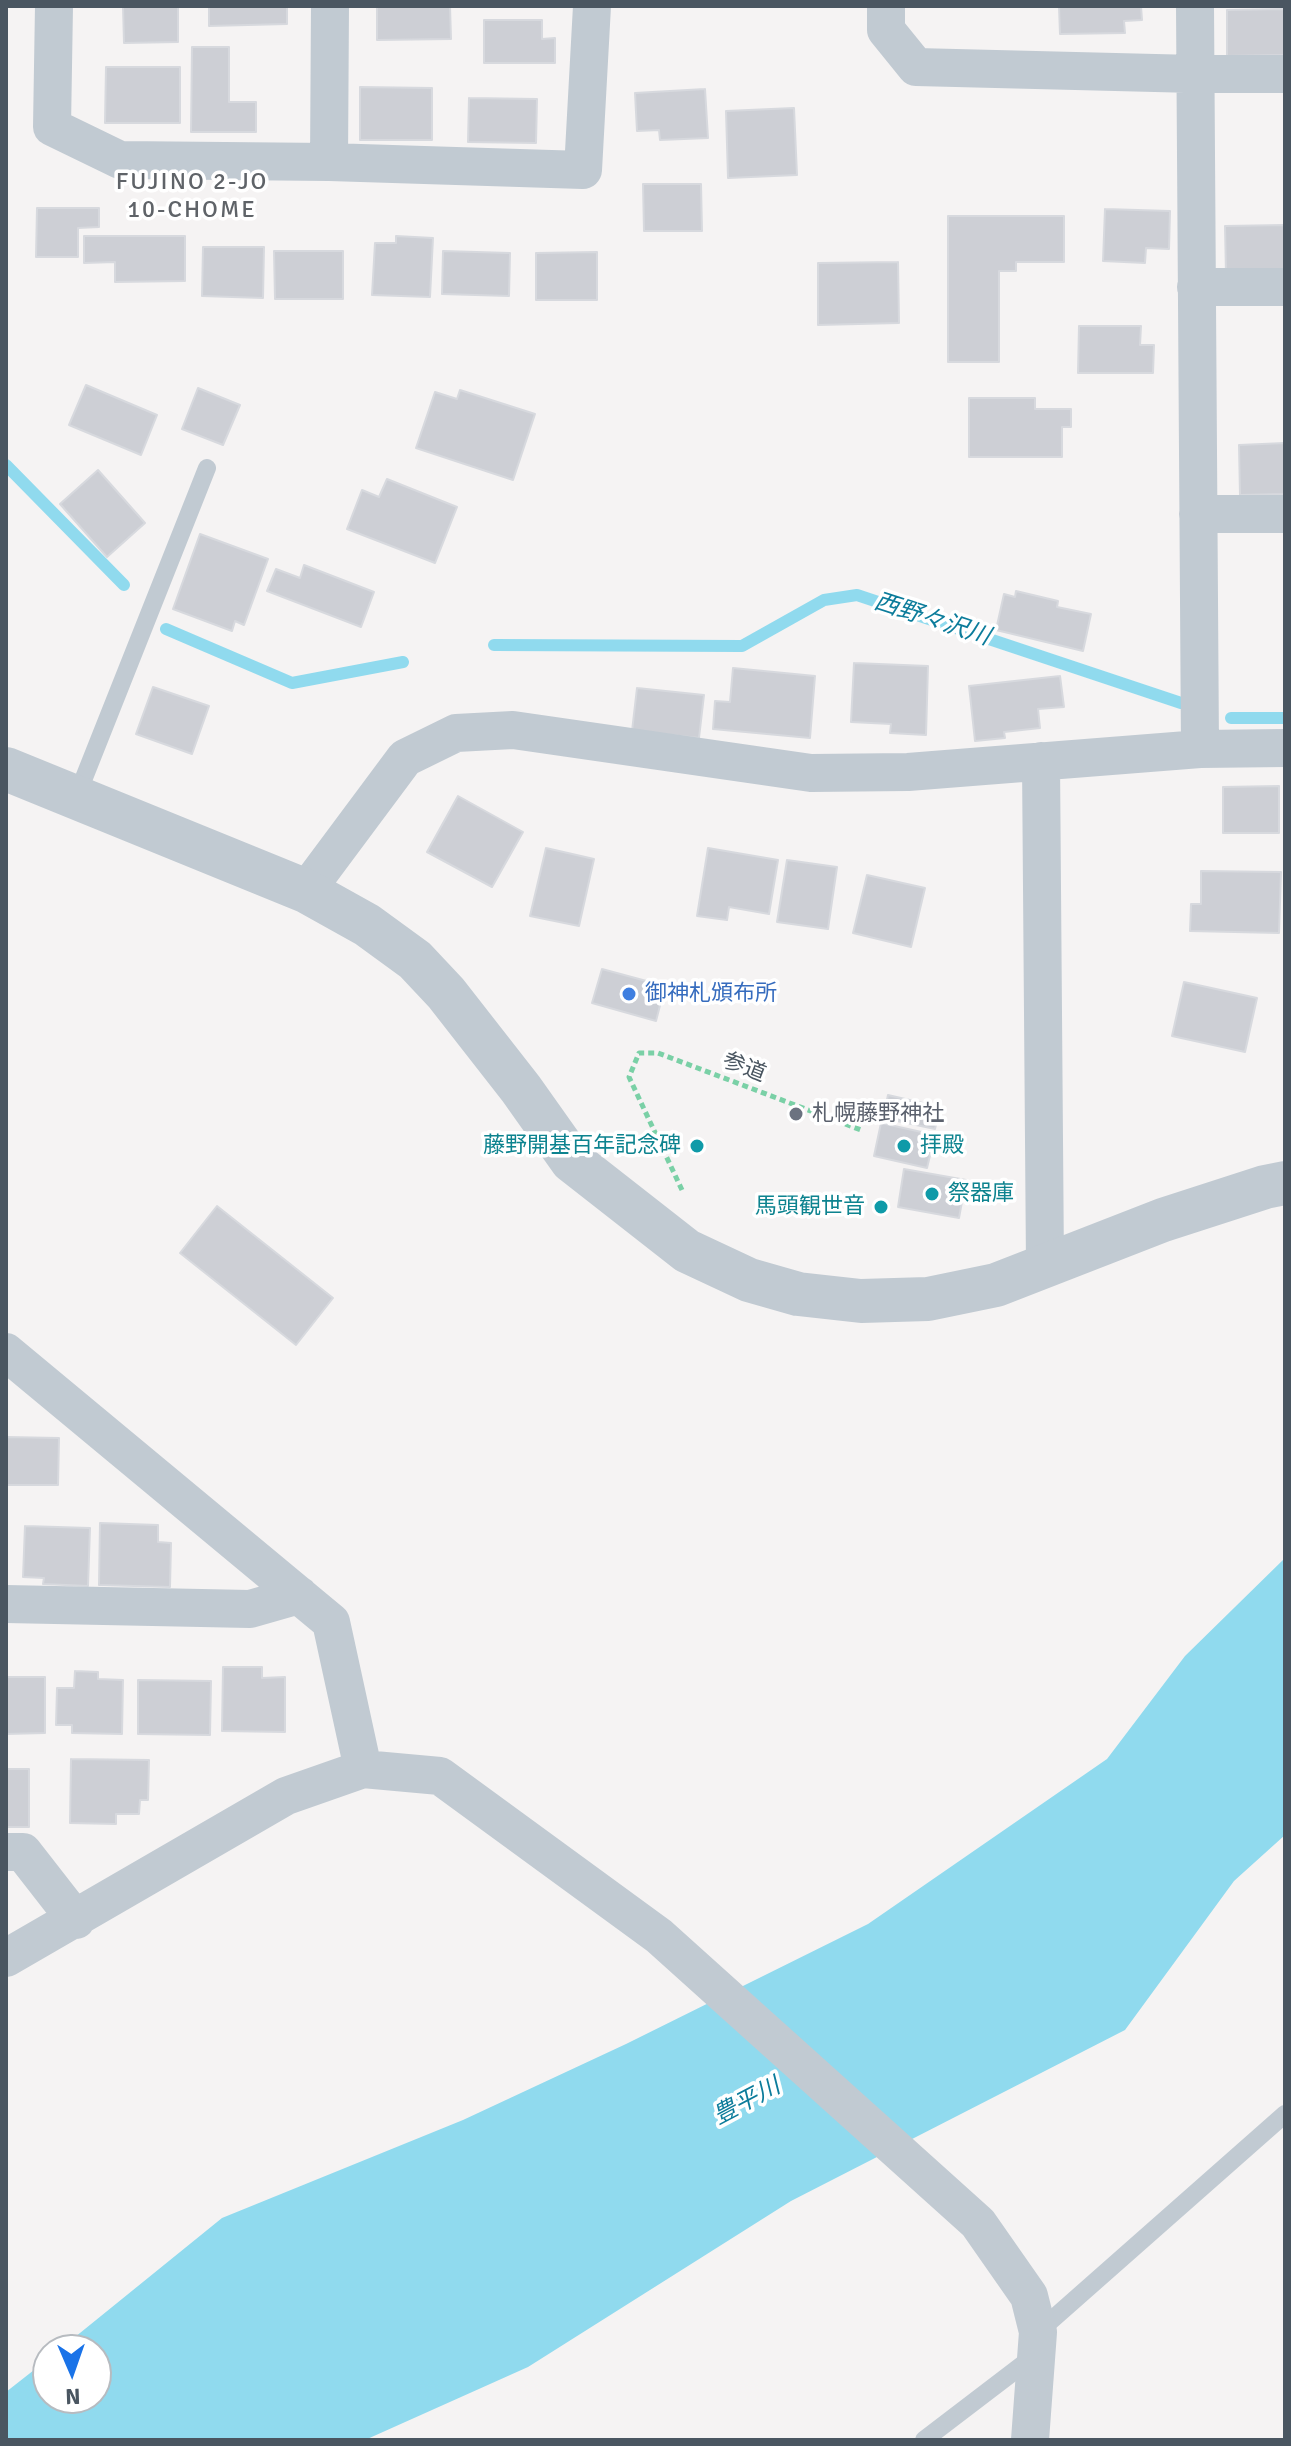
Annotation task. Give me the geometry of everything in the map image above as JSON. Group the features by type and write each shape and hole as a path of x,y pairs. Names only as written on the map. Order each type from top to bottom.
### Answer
{"street":[{"path":"54,6 52,127 120,160 329,162 583,170 592,6"},
{"path":"329,162 330,6"},
{"path":"886,6 886,30 916,67 1285,74"},
{"path":"1195,6 1200,749"},
{"path":"1196,287 1285,287"},
{"path":"1198,514 1285,514"},
{"path":"306,891 405,758 456,733 513,730 811,773 908,772 1200,749 1285,748"},
{"path":"1041,761 1045,1266"},
{"path":"6,769 306,891 367,925 415,960 446,993 572,1161 687,1251 749,1280 798,1294 861,1301 928,1299 996,1285 1163,1220 1285,1183"},
{"path":"6,1352 331,1622 363,1769"},
{"path":"6,1604 250,1609 299,1595"},
{"path":"6,1958 286,1796 363,1769 440,1776 659,1936 978,2223 1029,2296 1037,2343 1030,2440"},
{"path":"6,1852 23,1852 76,1920"}],"lane":[{"path":"76,798 207,468"},
{"path":"924,2440 1037,2343 1285,2114"}],"path":[{"name":"参道","path":"684,1194 629,1077 639,1053 658,1053 861,1130"}],"water":[{"name":"豊平川","path":"1285,1558 1285,1835 1234,1881 1125,2030 791,2201 528,2367 365,2440 6,2440 6,2392 32,2372 32,2414 112,2414 112,2334 79,2334 222,2218 463,2120 626,2044 868,1924 1107,1759 1185,1656"}],"building":[{"path":"123,6 178,6 178,42 124,43"},
{"path":"209,6 287,6 287,24 209,26"},
{"path":"377,6 450,6 451,39 377,40"},
{"path":"1059,6 1141,6 1142,20 1124,21 1125,33 1060,34"},
{"path":"1285,9 1285,55 1227,56 1227,10"},
{"path":"484,20 542,20 542,39 555,38 555,63 484,63"},
{"path":"192,47 229,47 229,102 256,102 256,132 191,132"},
{"path":"106,67 180,67 180,123 105,123"},
{"path":"360,87 432,88 432,140 360,140"},
{"path":"705,89 708,138 660,140 659,130 637,131 635,93"},
{"path":"469,98 537,99 536,143 468,142"},
{"path":"794,108 797,175 728,178 726,111"},
{"path":"643,184 701,184 702,231 644,231"},
{"path":"37,208 99,208 99,227 78,228 78,257 36,257"},
{"path":"1105,209 1170,211 1169,249 1146,248 1145,263 1103,261"},
{"path":"948,216 1064,216 1064,262 1016,262 1016,271 999,271 999,362 948,362"},
{"path":"1285,225 1285,273 1226,274 1225,226"},
{"path":"84,236 185,236 185,281 115,282 115,262 84,263"},
{"path":"396,236 433,238 430,297 372,295 375,243 396,243"},
{"path":"203,247 264,247 263,298 202,296"},
{"path":"274,251 343,251 343,299 275,299"},
{"path":"443,251 510,253 509,296 442,294"},
{"path":"597,252 597,300 536,300 536,253"},
{"path":"898,262 899,323 818,325 818,263"},
{"path":"1079,326 1141,326 1140,345 1154,345 1153,373 1078,373"},
{"path":"86,385 157,415 141,455 69,425"},
{"path":"198,388 240,405 223,445 182,429"},
{"path":"460,390 535,414 513,480 416,448 435,392 457,399"},
{"path":"969,398 1035,398 1035,409 1071,409 1071,427 1062,427 1062,457 969,457"},
{"path":"1285,443 1285,494 1240,495 1239,445"},
{"path":"98,470 145,523 107,557 60,504"},
{"path":"387,479 457,507 435,563 347,529 362,490 379,497"},
{"path":"200,534 268,559 244,625 235,621 232,631 173,609"},
{"path":"304,565 374,592 361,627 267,591 276,569 300,578"},
{"path":"1016,591 1058,601 1057,607 1091,614 1083,651 996,630 1004,594 1015,597"},
{"path":"854,663 928,666 926,735 890,733 891,724 851,722"},
{"path":"733,668 815,676 810,738 713,729 715,701 730,702"},
{"path":"1060,676 1064,707 1038,709 1040,728 1004,732 1005,738 975,741 969,686"},
{"path":"153,687 209,706 192,754 136,734"},
{"path":"637,688 704,695 699,738 632,731"},
{"path":"1279,786 1279,833 1223,833 1223,787"},
{"path":"458,796 523,832 492,887 427,852"},
{"path":"546,848 594,859 579,926 530,916"},
{"path":"708,848 778,860 769,914 729,907 727,920 697,916"},
{"path":"787,860 837,867 828,929 777,922"},
{"path":"1201,871 1281,872 1279,933 1190,931 1191,904 1201,904"},
{"path":"867,875 925,888 911,947 853,933"},
{"name":"御神札頒布所","path":"602,969 665,986 656,1021 592,1003"},
{"path":"1184,982 1257,998 1245,1052 1172,1036"},
{"path":"888,1095 940,1107 935,1129 883,1118"},
{"name":"拝殿","path":"881,1123 935,1135 927,1168 874,1156"},
{"name":"祭器庫","path":"904,1169 966,1180 959,1218 898,1207"},
{"path":"217,1206 333,1298 296,1345 180,1253"},
{"path":"6,1437 59,1438 58,1485 6,1485"},
{"path":"100,1523 158,1525 158,1542 171,1543 170,1587 99,1585"},
{"path":"25,1526 90,1528 88,1586 43,1584 44,1578 23,1577"},
{"path":"223,1667 262,1667 262,1678 285,1677 285,1732 222,1731"},
{"path":"75,1671 98,1672 98,1679 123,1680 122,1734 72,1733 72,1725 56,1725 57,1688 74,1688"},
{"path":"6,1677 45,1677 45,1733 6,1734"},
{"path":"138,1680 211,1681 210,1735 138,1734"},
{"path":"71,1759 149,1760 148,1800 140,1800 139,1814 116,1814 116,1824 70,1823"},
{"path":"6,1769 29,1769 29,1827 6,1827"}],"waterway":[{"name":"西野々沢川","path":"6,465 124,585"},
{"name":"西野々沢川","path":"494,645 742,646 824,600 857,595 1181,703"},
{"name":"西野々沢川","path":"166,629 292,683 403,662"},
{"name":"西野々沢川","path":"1231,718 1285,718"}],"place":[{"name":"御神札頒布所","path":"629,994"},
{"name":"札幌藤野神社","path":"796,1114"},
{"name":"藤野開基百年記念碑","path":"697,1146"},
{"name":"拝殿","path":"904,1146"},
{"name":"祭器庫","path":"932,1194"},
{"name":"馬頭観世音","path":"881,1207"}],"district":[{"name":"FUJINO 2-JO 10-CHOME","path":"192,197"}]}
